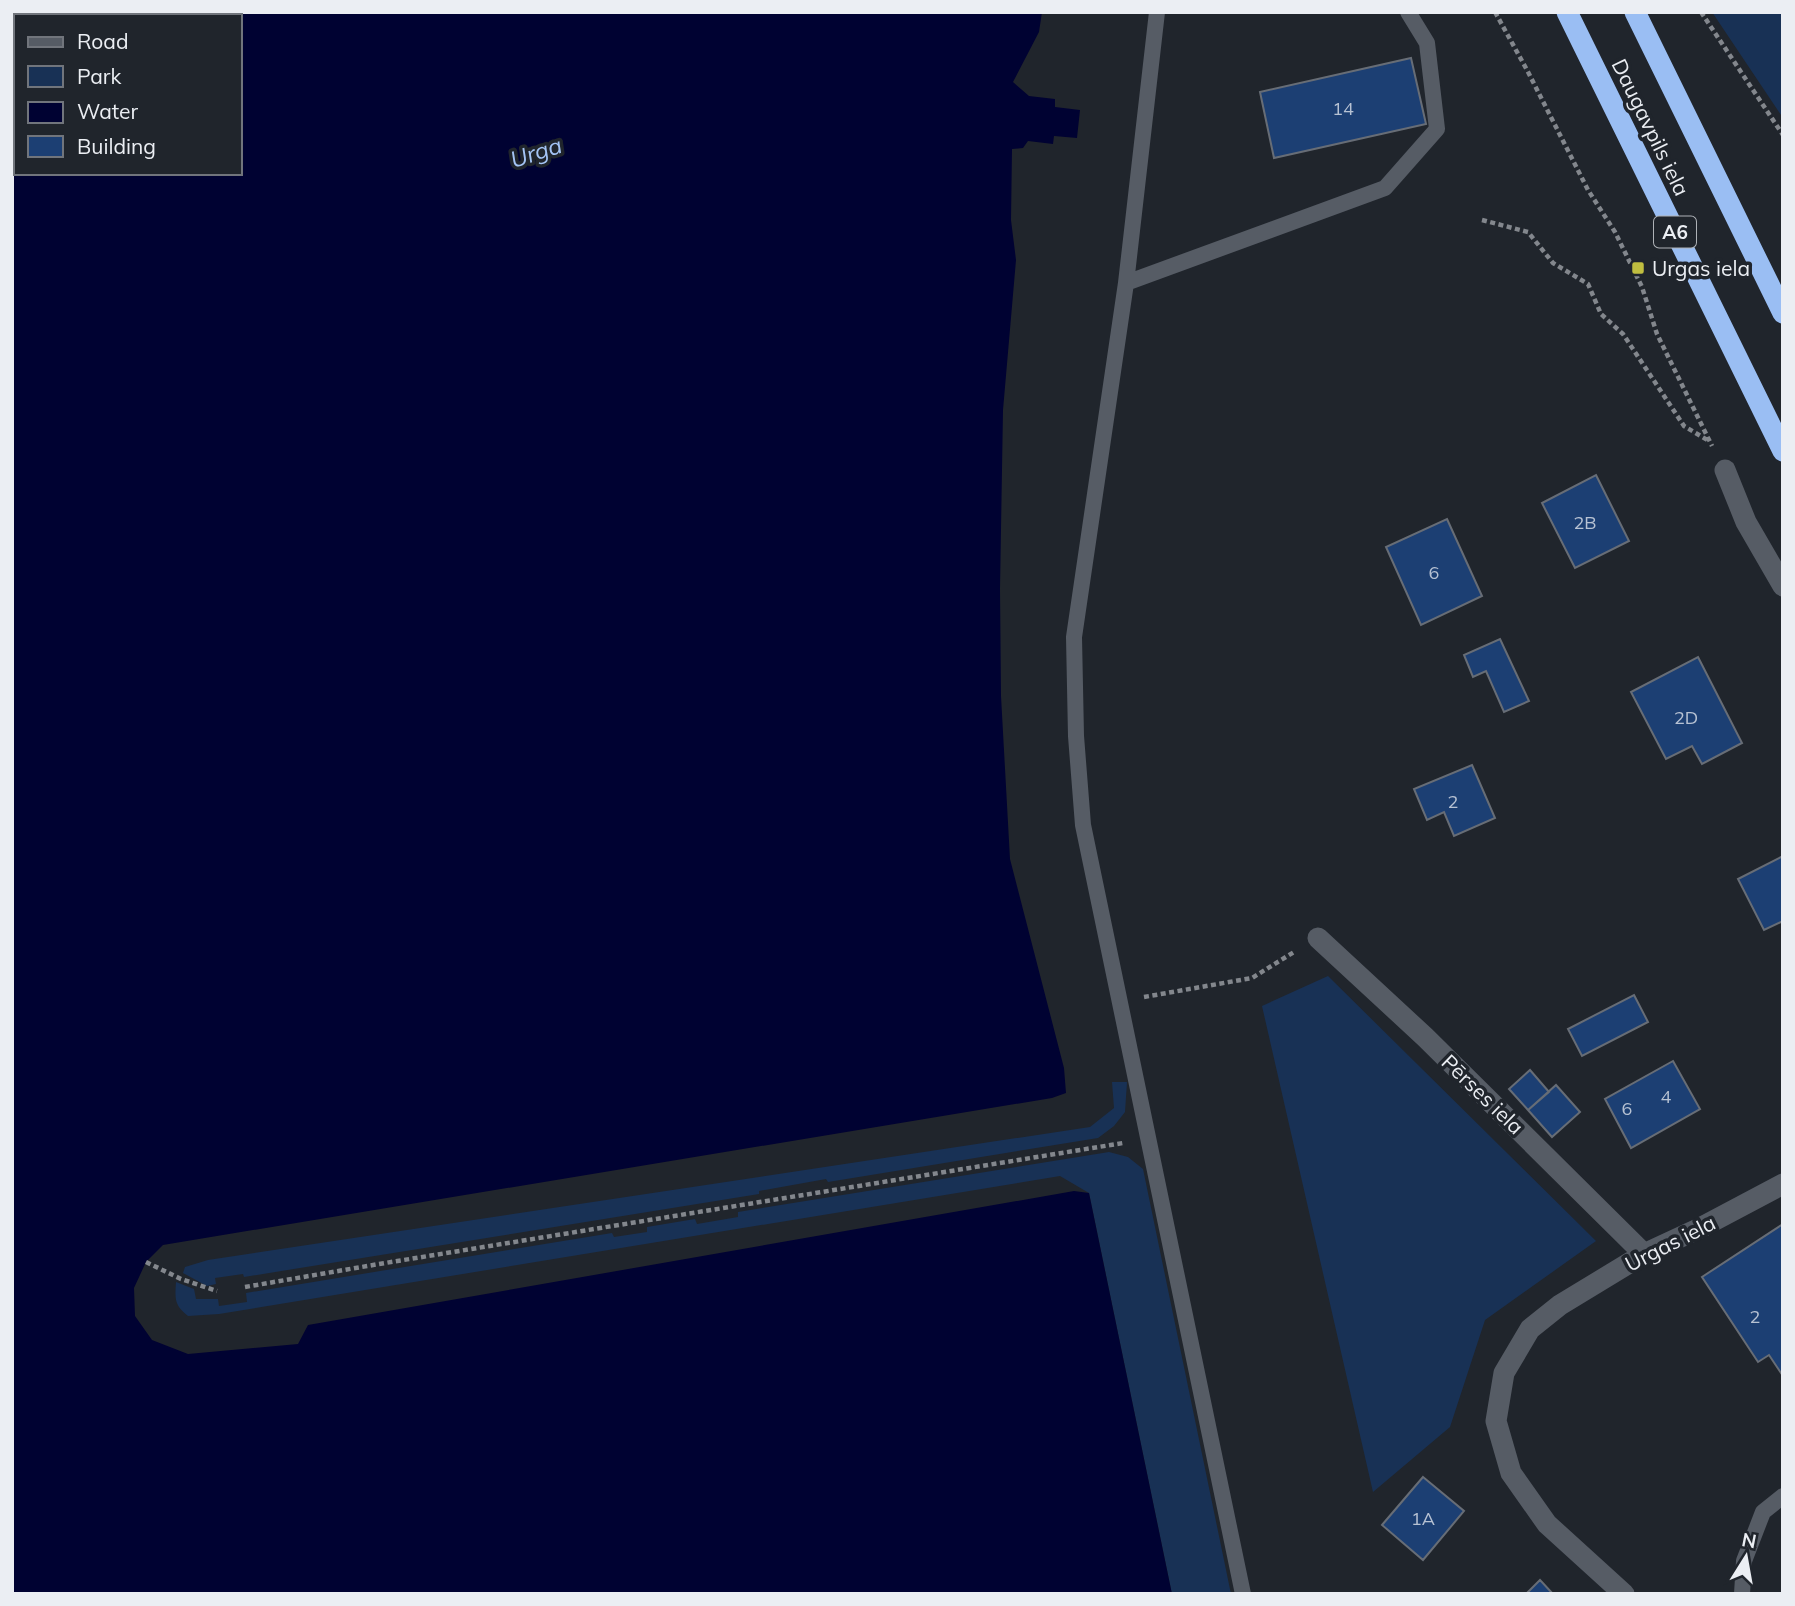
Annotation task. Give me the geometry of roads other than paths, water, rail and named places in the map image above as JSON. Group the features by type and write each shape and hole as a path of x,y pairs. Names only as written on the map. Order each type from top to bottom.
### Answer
{"highway":[{"name":"Daugavpils iela","path":"1567,12 1783,451"},
{"name":"Daugavpils iela","path":"1635,12 1783,313"}],"street":[{"path":"1725,470 1746,522 1783,586"},
{"name":"Pērses iela","path":"1318,938 1435,1047 1644,1254"},
{"name":"Urgas iela","path":"1624,1594 1547,1524 1511,1473 1496,1421 1504,1373 1530,1329 1560,1305 1644,1254 1783,1184"}],"lane":[{"path":"1157,12 1126,283 1074,637 1076,736 1083,825 1242,1594"},
{"path":"1126,283 1385,188 1437,128 1427,43 1408,12"},
{"path":"1742,1594 1744,1561 1763,1512 1783,1496"}],"water":[{"name":"Urga","path":"12,12 1042,12 1039,32 1013,82 1029,96 1055,99 1055,107 1080,110 1077,138 1054,136 1053,144 1028,141 1023,148 1012,149 1011,220 1016,260 1003,410 1001,696 1010,859 1064,1068 1066,1093 1052,1098 163,1245 146,1262 134,1288 135,1316 152,1340 188,1354 298,1344 308,1325 1074,1191 1089,1193 1172,1594 12,1594"}],"place":[{"name":"Urgas iela","path":"1638,268"}]}
